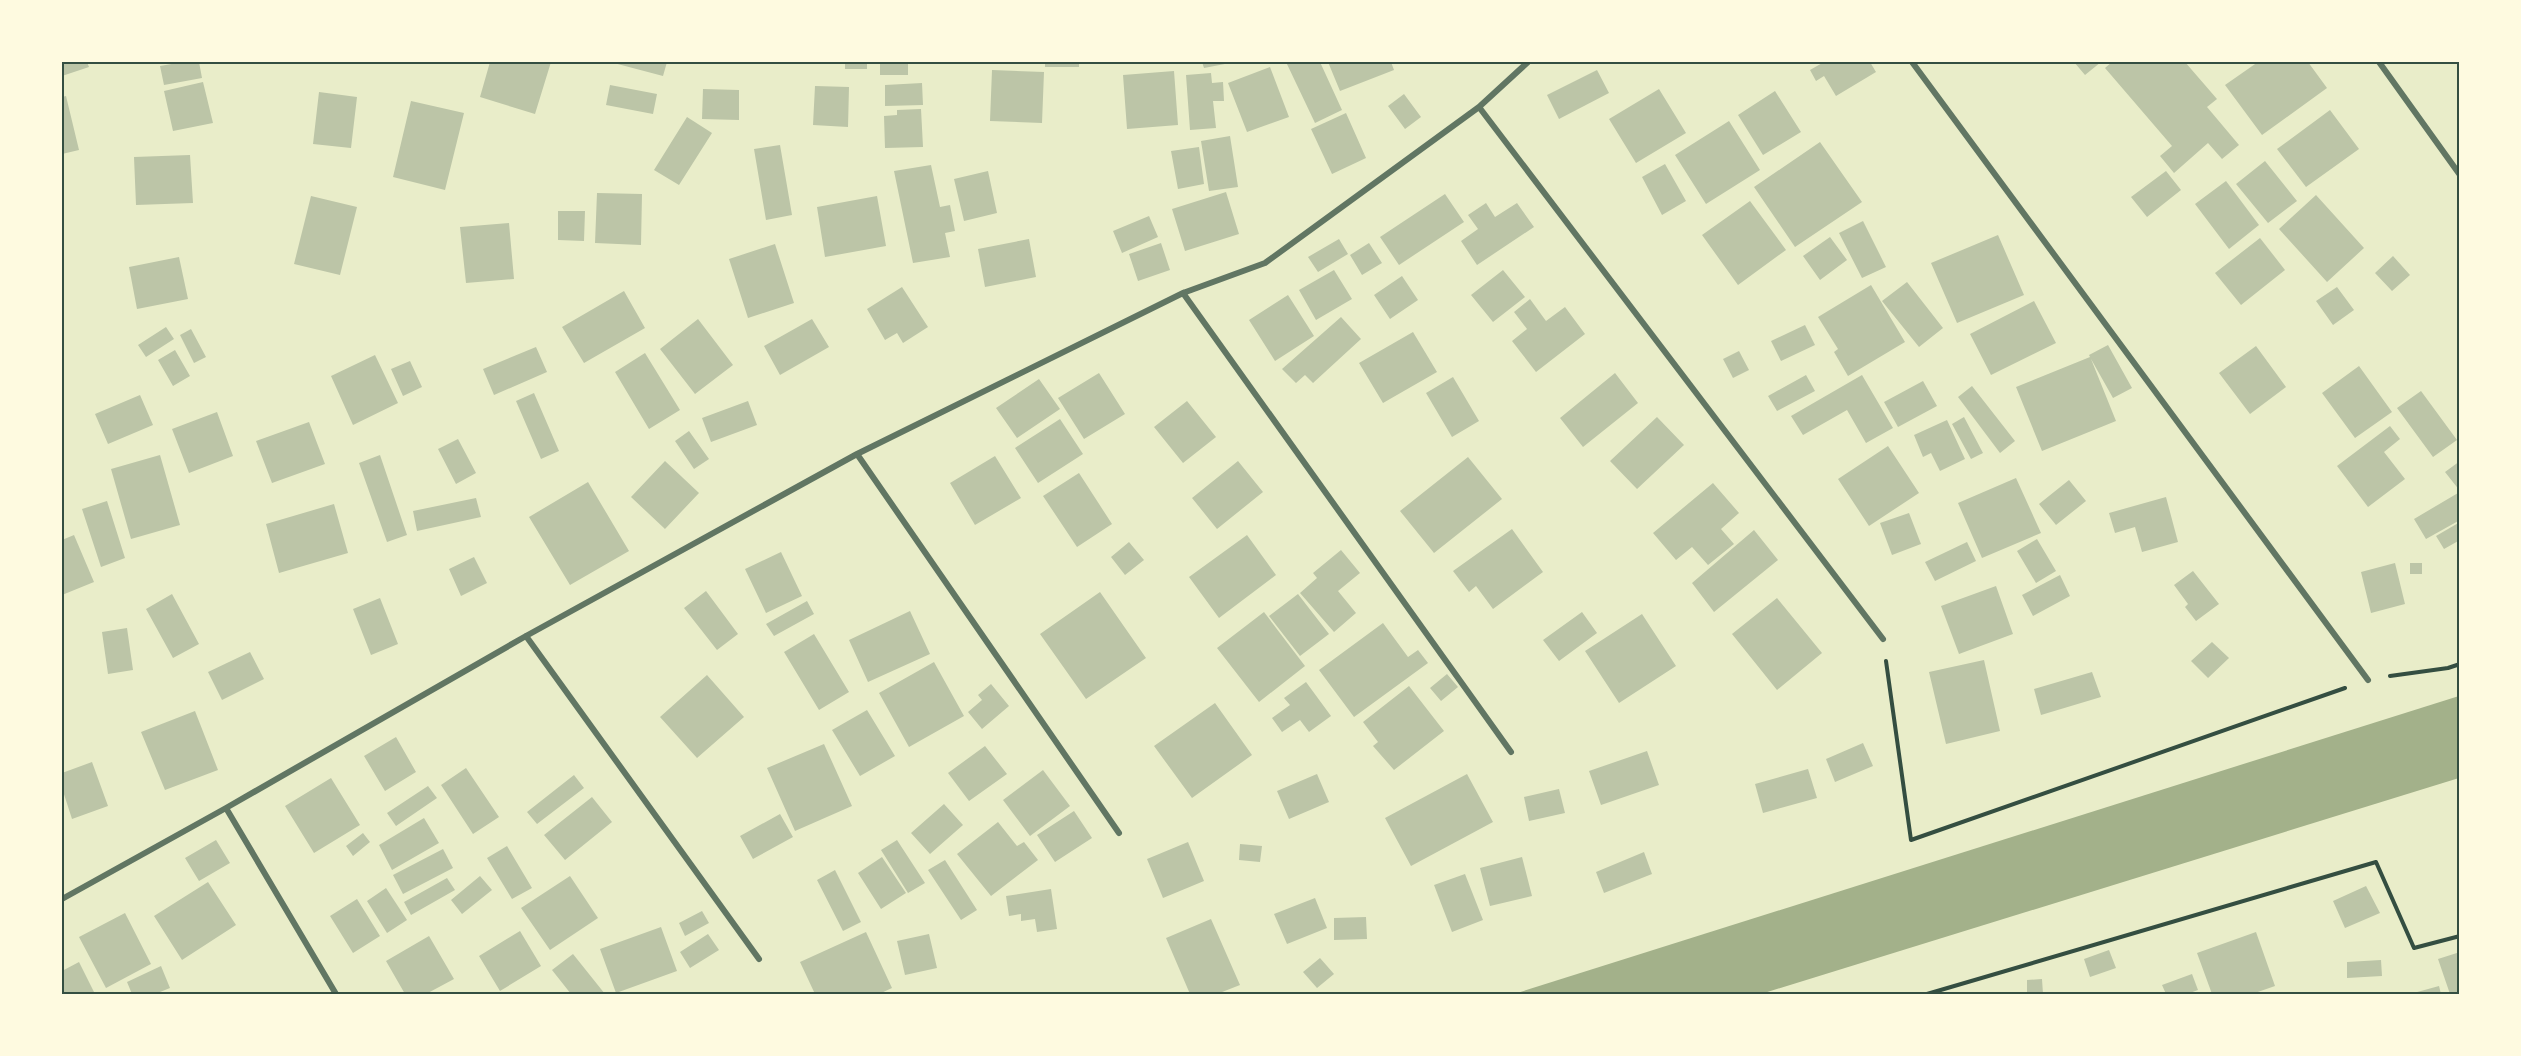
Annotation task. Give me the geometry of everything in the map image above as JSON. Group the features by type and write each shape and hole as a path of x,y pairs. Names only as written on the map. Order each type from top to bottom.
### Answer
{"street":[{"path":"62,899 526,636 857,454 1183,293 1265,263 1479,107 1528,62"},
{"path":"1912,62 2368,680"},
{"path":"2379,62 2460,175"},
{"path":"1479,107 1883,639"},
{"path":"1183,293 1511,752"},
{"path":"857,454 1119,833"},
{"path":"526,636 759,959"},
{"path":"226,808 336,994"}],"path":[{"path":"1883,639 1911,840 2368,680 2448,668 2460,664"},
{"path":"1927,994 2376,862 2414,948 2460,936"}],"shaded area":[{"path":"2459,696 2459,778 1761,994 1514,994"}],"building":[{"path":"62,62 87,62 89,67 62,76"},
{"path":"199,62 202,78 164,85 160,66"},
{"path":"490,62 551,62 535,114 480,97"},
{"path":"610,62 667,62 663,76"},
{"path":"845,62 867,62 867,69 845,69"},
{"path":"880,62 908,62 908,75 880,75"},
{"path":"1045,62 1079,62 1079,67 1045,67"},
{"path":"1202,62 1230,62 1230,63 1204,68"},
{"path":"1286,62 1320,62 1342,110 1315,123"},
{"path":"1328,62 1391,62 1394,70 1340,91"},
{"path":"1824,62 1870,62 1876,72 1836,96 1824,76 1816,81 1810,70"},
{"path":"2074,62 2101,62 2085,75"},
{"path":"2112,62 2185,62 2217,99 2207,107 2239,145 2222,159 2208,143 2174,173 2160,156 2172,146 2105,68"},
{"path":"2258,62 2308,62 2327,88 2262,135 2225,85"},
{"path":"1270,67 1289,117 1247,132 1228,83"},
{"path":"992,70 1044,72 1042,123 990,121"},
{"path":"1597,70 1609,93 1559,119 1547,95"},
{"path":"1174,71 1178,125 1127,129 1123,75"},
{"path":"1211,73 1212,83 1223,82 1224,101 1213,101 1216,128 1190,130 1186,75"},
{"path":"203,82 213,123 173,131 164,91"},
{"path":"922,83 923,105 885,106 885,85"},
{"path":"610,85 657,94 653,114 606,105"},
{"path":"815,86 849,87 848,127 813,125"},
{"path":"703,89 739,90 739,120 702,119"},
{"path":"1659,89 1686,133 1636,163 1609,119"},
{"path":"1775,91 1801,132 1763,155 1738,115"},
{"path":"319,92 357,97 351,148 313,144"},
{"path":"1404,94 1421,117 1405,129 1388,106"},
{"path":"66,96 79,150 62,154 62,97"},
{"path":"411,101 464,113 445,190 393,177"},
{"path":"921,109 923,147 885,148 884,116 897,115 897,110"},
{"path":"2330,110 2359,149 2306,187 2277,149"},
{"path":"1346,113 1366,158 1332,174 1311,129"},
{"path":"687,117 712,133 679,185 654,170"},
{"path":"1729,121 1760,170 1706,204 1675,155"},
{"path":"1230,136 1238,187 1209,191 1201,141"},
{"path":"1820,142 1862,202 1795,247 1754,187"},
{"path":"780,145 792,215 766,220 754,149"},
{"path":"1199,147 1204,184 1178,189 1171,151"},
{"path":"190,155 193,203 136,205 134,157"},
{"path":"2265,161 2297,201 2268,223 2236,184"},
{"path":"1665,164 1686,201 1662,215 1642,177"},
{"path":"931,165 940,207 950,205 955,231 945,233 950,257 913,263 894,171"},
{"path":"988,171 997,213 964,221 954,179"},
{"path":"2166,171 2181,190 2147,217 2131,197"},
{"path":"2226,181 2259,225 2229,249 2195,204"},
{"path":"1226,192 1239,234 1185,251 1172,209"},
{"path":"597,193 642,194 641,245 595,243"},
{"path":"1445,194 1464,222 1399,265 1380,237"},
{"path":"2316,195 2364,248 2327,282 2279,229"},
{"path":"311,196 357,207 340,275 294,264"},
{"path":"877,196 886,246 825,257 817,207"},
{"path":"1750,201 1786,250 1738,285 1702,235"},
{"path":"1486,203 1495,217 1517,203 1534,227 1477,265 1461,241 1478,229 1468,215"},
{"path":"558,211 585,211 584,241 558,240"},
{"path":"1149,216 1158,237 1122,253 1113,231"},
{"path":"1863,221 1886,267 1862,278 1839,233"},
{"path":"509,223 514,279 466,283 460,227"},
{"path":"1998,235 2024,295 1957,323 1931,263"},
{"path":"1830,237 1847,260 1820,280 1803,256"},
{"path":"2260,238 2285,270 2241,305 2215,273"},
{"path":"1029,239 1036,277 985,287 978,249"},
{"path":"1339,239 1348,254 1318,272 1308,257"},
{"path":"1161,243 1170,270 1138,281 1129,254"},
{"path":"1369,243 1382,263 1362,275 1350,255"},
{"path":"775,244 794,303 748,318 729,259"},
{"path":"2393,256 2410,275 2392,291 2375,273"},
{"path":"179,257 188,299 137,309 129,267"},
{"path":"1334,270 1352,299 1316,320 1299,290"},
{"path":"1503,270 1525,297 1493,322 1471,295"},
{"path":"1402,276 1418,300 1390,319 1374,295"},
{"path":"1907,282 1943,328 1919,347 1882,301"},
{"path":"1871,285 1905,342 1848,376 1834,352 1838,349 1818,317"},
{"path":"902,287 928,327 903,343 897,333 885,340 867,309"},
{"path":"2337,287 2354,310 2333,325 2316,301"},
{"path":"624,291 645,328 584,363 562,327"},
{"path":"1288,295 1314,336 1275,361 1249,320"},
{"path":"1530,299 1546,321 1565,307 1585,334 1536,372 1512,341 1527,329 1514,312"},
{"path":"2034,301 2056,343 1991,375 1970,334"},
{"path":"1341,317 1361,339 1313,383 1305,375 1296,383 1282,369"},
{"path":"698,319 733,365 695,394 660,349"},
{"path":"812,319 829,347 780,375 764,346"},
{"path":"1805,325 1815,345 1781,361 1771,341"},
{"path":"166,327 174,339 146,357 138,345"},
{"path":"191,329 206,357 194,363 180,335"},
{"path":"1413,332 1437,372 1383,403 1359,363"},
{"path":"2108,345 2132,388 2113,398 2091,359 2116,421 2042,451 2016,387 2090,357 2089,355"},
{"path":"2256,346 2286,387 2250,414 2219,373"},
{"path":"536,347 547,372 494,395 483,369"},
{"path":"175,350 190,376 173,386 158,360"},
{"path":"1739,351 1749,370 1733,378 1723,359"},
{"path":"645,353 680,410 649,429 615,372"},
{"path":"375,355 398,403 353,425 331,376"},
{"path":"410,361 422,387 403,396 391,369"},
{"path":"2359,366 2392,412 2355,438 2322,393"},
{"path":"1099,373 1125,414 1084,439 1058,398"},
{"path":"1615,373 1638,403 1583,447 1560,418"},
{"path":"1806,375 1815,391 1777,411 1768,396"},
{"path":"1862,375 1893,428 1866,443 1847,410 1803,435 1791,416"},
{"path":"1453,377 1479,421 1452,437 1426,393"},
{"path":"1039,379 1060,409 1017,438 996,408"},
{"path":"1923,381 1937,406 1898,427 1884,402"},
{"path":"1972,386 2015,441 2000,453 1958,397"},
{"path":"2421,391 2457,440 2433,457 2397,408"},
{"path":"534,393 559,451 541,459 516,401"},
{"path":"140,395 153,425 108,444 95,414"},
{"path":"748,401 757,425 711,442 702,418"},
{"path":"1187,401 1216,437 1183,463 1154,427"},
{"path":"217,412 233,456 189,473 172,429"},
{"path":"1657,417 1684,445 1637,489 1610,461"},
{"path":"1964,417 1983,453 1971,459 1952,424"},
{"path":"1060,419 1083,454 1038,483 1015,448"},
{"path":"1947,420 1965,459 1940,471 1931,453 1923,457 1914,435"},
{"path":"309,422 325,464 272,483 256,441"},
{"path":"2390,426 2400,439 2384,452 2405,479 2368,507 2337,466"},
{"path":"689,431 709,459 694,469 675,441"},
{"path":"458,439 476,473 456,484 438,449"},
{"path":"1888,446 1919,493 1869,526 1838,479"},
{"path":"160,455 180,525 131,539 111,469"},
{"path":"380,455 407,535 387,542 359,463"},
{"path":"995,456 1021,498 975,525 950,483"},
{"path":"1468,457 1502,499 1434,553 1400,511"},
{"path":"665,461 699,493 665,529 631,497"},
{"path":"1238,461 1263,492 1217,529 1192,498"},
{"path":"2460,461 2460,491 2445,472"},
{"path":"1079,473 1112,524 1077,547 1043,496"},
{"path":"2016,478 2041,533 1982,558 1958,503"},
{"path":"2069,480 2086,501 2056,525 2039,504"},
{"path":"588,482 629,551 570,585 529,517"},
{"path":"1713,483 1739,513 1721,529 1734,544 1708,565 1692,547 1676,560 1653,533"},
{"path":"2458,493 2460,520 2426,539 2414,519"},
{"path":"2166,497 2178,542 2142,552 2135,527 2115,533 2109,513"},
{"path":"476,498 481,517 417,531 413,511"},
{"path":"107,501 125,558 101,567 82,509"},
{"path":"334,504 348,553 279,573 266,524"},
{"path":"1909,513 1921,544 1892,555 1880,523"},
{"path":"2460,522 2460,540 2444,549 2436,536"},
{"path":"1512,529 1543,572 1493,609 1476,586 1469,592 1453,571"},
{"path":"1754,530 1778,560 1714,612 1692,583"},
{"path":"74,535 94,582 62,595 62,540"},
{"path":"1247,535 1276,575 1219,618 1189,577"},
{"path":"2037,539 2056,571 2036,583 2017,551"},
{"path":"1129,542 1144,560 1125,575 1111,557"},
{"path":"1967,542 1976,561 1935,581 1925,562"},
{"path":"1341,550 1360,573 1338,591 1356,613 1334,632 1300,593 1317,578 1313,573"},
{"path":"781,552 802,596 766,613 745,569"},
{"path":"474,557 487,583 461,596 449,569"},
{"path":"2395,563 2405,604 2371,613 2361,572"},
{"path":"2410,563 2422,563 2422,574 2410,574"},
{"path":"2193,571 2219,604 2196,621 2185,607 2188,604 2174,585"},
{"path":"2060,575 2070,596 2033,616 2022,595"},
{"path":"1996,586 2013,634 1959,654 1941,606"},
{"path":"706,591 738,634 717,650 684,608"},
{"path":"1100,592 1146,658 1086,699 1040,634"},
{"path":"172,594 199,644 173,658 146,609"},
{"path":"1298,594 1329,634 1300,656 1269,616"},
{"path":"380,598 398,644 371,655 353,609"},
{"path":"1777,598 1822,653 1777,690 1732,634"},
{"path":"807,601 814,614 774,636 766,624"},
{"path":"910,611 930,654 868,682 849,640"},
{"path":"1264,612 1305,666 1259,702 1217,648"},
{"path":"1582,612 1597,633 1559,661 1543,640"},
{"path":"1642,614 1676,666 1619,703 1585,651"},
{"path":"1383,623 1408,657 1418,650 1428,663 1354,717 1319,670"},
{"path":"127,628 133,670 108,674 102,632"},
{"path":"814,634 849,692 819,710 784,652"},
{"path":"2212,642 2229,658 2208,678 2191,661"},
{"path":"250,652 264,679 222,700 208,672"},
{"path":"1984,660 2000,731 1946,744 1929,672"},
{"path":"934,662 964,716 909,747 879,693"},
{"path":"2092,672 2101,697 2041,715 2034,689"},
{"path":"1447,674 1458,687 1441,701 1430,688"},
{"path":"707,675 744,717 697,758 660,717"},
{"path":"1306,682 1331,716 1309,732 1300,720 1282,732 1272,718 1290,705 1284,698"},
{"path":"991,684 1009,706 982,729 968,712 982,700 978,695"},
{"path":"1409,686 1444,731 1394,770 1373,746 1378,742 1363,722"},
{"path":"1215,703 1252,755 1192,798 1154,746"},
{"path":"867,710 895,756 860,776 832,730"},
{"path":"195,711 218,770 165,790 141,732"},
{"path":"396,737 416,772 385,791 364,756"},
{"path":"1863,743 1873,766 1835,782 1826,759"},
{"path":"824,744 852,806 795,831 767,768"},
{"path":"985,746 1007,774 969,801 948,773"},
{"path":"1647,751 1659,785 1601,805 1589,771"},
{"path":"92,762 108,806 72,819 62,788 62,773"},
{"path":"466,768 499,817 473,834 441,785"},
{"path":"1808,769 1817,798 1763,813 1755,784"},
{"path":"1043,770 1070,806 1030,836 1003,800"},
{"path":"1317,774 1329,802 1289,819 1277,791"},
{"path":"1467,774 1493,822 1411,866 1385,818"},
{"path":"574,775 584,788 537,824 527,812"},
{"path":"331,778 360,825 314,853 285,806"},
{"path":"428,786 437,798 396,826 387,813"},
{"path":"1559,789 1565,813 1529,821 1524,797"},
{"path":"592,797 612,822 565,860 544,835"},
{"path":"944,804 963,825 930,854 911,833"},
{"path":"1074,811 1092,838 1055,862 1037,835"},
{"path":"780,814 793,837 753,859 740,836"},
{"path":"424,818 439,843 392,870 379,845"},
{"path":"998,822 1017,846 1024,842 1038,860 991,896 957,854"},
{"path":"363,833 370,842 353,856 346,846"},
{"path":"216,840 230,863 199,881 185,858"},
{"path":"897,840 925,883 908,893 881,850"},
{"path":"1188,842 1204,881 1163,898 1147,859"},
{"path":"1240,844 1262,846 1260,862 1239,860"},
{"path":"507,846 532,888 512,899 487,858"},
{"path":"443,849 453,868 403,894 393,875"},
{"path":"1644,852 1652,874 1604,893 1596,872"},
{"path":"882,857 906,893 881,909 858,873"},
{"path":"1522,857 1532,896 1490,906 1480,868"},
{"path":"945,860 977,910 961,920 928,870"},
{"path":"835,870 861,922 843,931 817,880"},
{"path":"1465,874 1483,920 1452,932 1434,885"},
{"path":"480,876 492,890 462,914 451,900"},
{"path":"570,876 598,918 550,950 521,908"},
{"path":"447,878 455,890 411,915 404,902"},
{"path":"208,882 236,925 182,960 154,916"},
{"path":"2366,886 2380,913 2345,928 2333,901"},
{"path":"386,888 407,920 387,933 367,901"},
{"path":"1051,889 1057,929 1037,932 1035,919 1021,921 1021,914 1009,916 1006,896"},
{"path":"1315,898 1327,928 1287,944 1274,914"},
{"path":"357,899 380,936 353,953 330,916"},
{"path":"702,911 709,923 685,936 679,923"},
{"path":"125,913 151,964 106,988 79,937"},
{"path":"1366,917 1367,939 1334,940 1334,918"},
{"path":"1211,919 1240,985 1217,994 1190,994 1166,938"},
{"path":"661,927 677,971 616,993 600,949"},
{"path":"520,931 541,966 500,991 479,956"},
{"path":"866,932 892,988 879,994 815,994 800,962"},
{"path":"2256,932 2275,986 2252,994 2212,994 2197,953"},
{"path":"708,934 719,950 690,968 680,952"},
{"path":"929,934 937,968 905,975 897,941"},
{"path":"429,936 454,979 426,994 405,994 386,961"},
{"path":"2109,950 2116,968 2090,977 2084,959"},
{"path":"2460,952 2460,994 2450,994 2438,959"},
{"path":"573,954 605,994 571,994 552,970"},
{"path":"1320,958 1334,974 1317,988 1303,972"},
{"path":"2381,960 2382,976 2347,978 2347,962"},
{"path":"79,962 95,994 62,994 62,971"},
{"path":"161,966 170,988 155,994 132,994 127,982"},
{"path":"2192,974 2198,990 2187,994 2166,994 2162,985"},
{"path":"2042,979 2043,994 2027,994 2027,980"},
{"path":"2439,986 2441,994 2410,994"}]}
